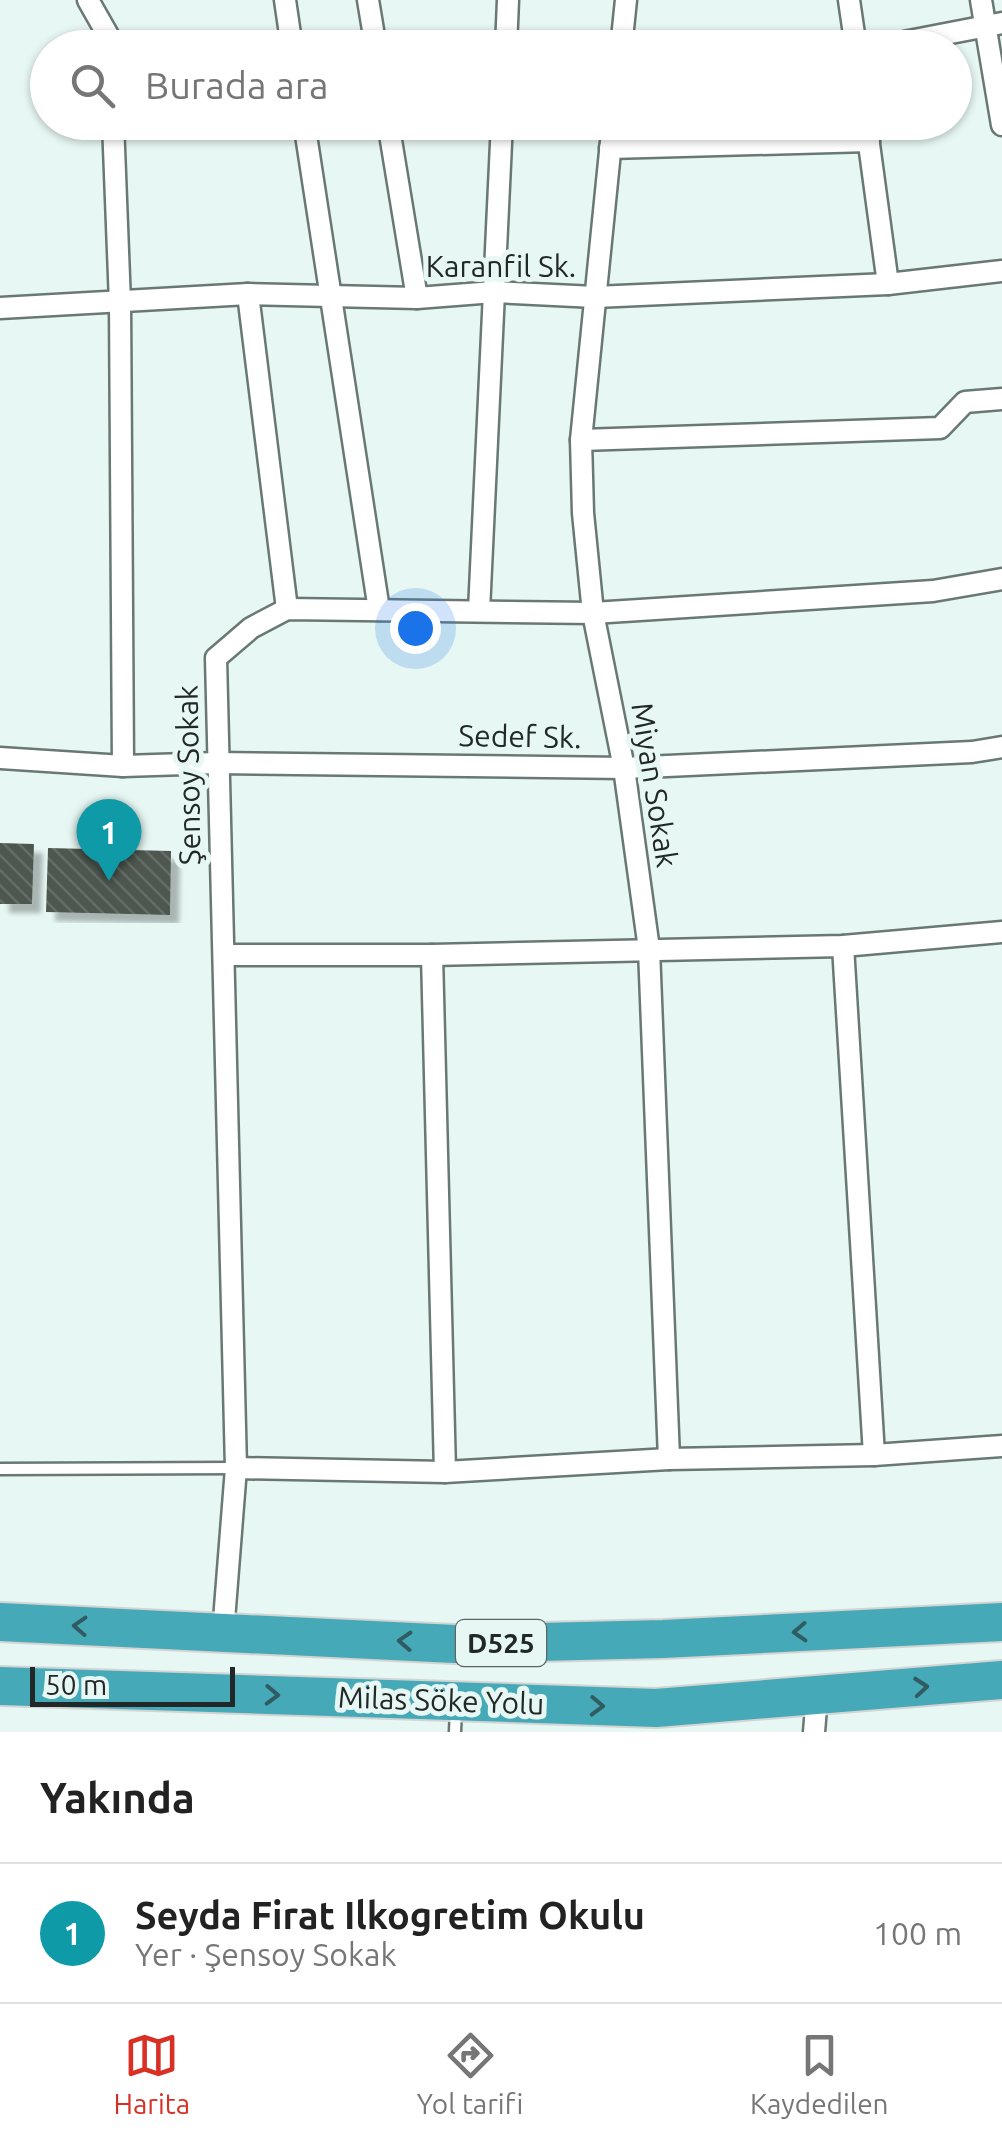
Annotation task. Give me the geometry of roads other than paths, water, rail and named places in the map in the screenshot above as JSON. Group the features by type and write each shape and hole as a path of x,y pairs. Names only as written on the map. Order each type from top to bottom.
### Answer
{"highway":[{"name":"Milas Söke Yolu","path":"0,1622 473,1643 663,1639 1002,1622"},
{"name":"Milas Söke Yolu","path":"0,1686 456,1717 656,1708 815,1714 1002,1680"}],"street":[{"path":"88,0 105,30"},
{"path":"285,0 289,30"},
{"path":"368,0 373,30"},
{"path":"507,30 508,0"},
{"path":"623,30 626,0"},
{"path":"849,0 853,30"},
{"path":"980,0 993,25 1002,125"},
{"path":"967,30 993,25"},
{"path":"114,140 120,303 123,766"},
{"path":"307,140 379,610"},
{"path":"391,140 417,298"},
{"path":"479,612 501,140"},
{"name":"Miyan Sokak","path":"611,140 581,440 583,513 593,612 624,768 649,949 669,1459"},
{"path":"610,148 738,140"},
{"path":"868,140 888,284"},
{"name":"Karanfil Sk.","path":"0,308 248,294 417,298 494,292 595,297 888,284 1002,271"},
{"path":"248,294 286,608 593,612 933,590 1002,580"},
{"path":"581,440 940,428 965,402 1002,400"},
{"name":"Şensoy Sokak","path":"223,1634 236,1468 216,658 251,628 286,608"},
{"name":"Sedef Sk.","path":"0,758 123,766 217,763 624,768 972,752 1002,747"},
{"path":"224,955 432,955 844,946 1002,932"},
{"path":"844,946 874,1456"},
{"path":"432,955 446,1472"},
{"path":"236,1468 446,1472 669,1459 874,1456 1002,1446"}],"lane":[{"path":"0,1468 236,1468"}],"place":[{"name":"Seyda Firat Ilkogretim Okulu","path":"109,881"}]}
